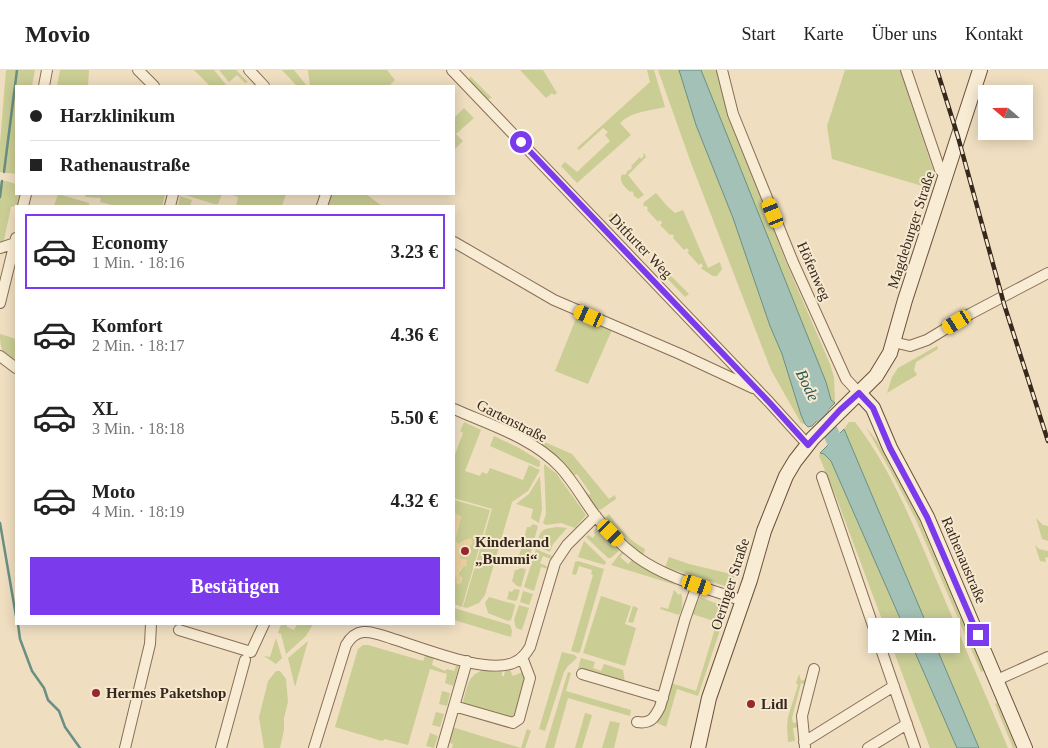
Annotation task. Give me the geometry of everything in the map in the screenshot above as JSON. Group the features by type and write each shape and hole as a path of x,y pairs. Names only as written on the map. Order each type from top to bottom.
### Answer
{"main road":[{"name":"Magdeburger Straße","path":"840,410 880,371 890,353 908,290 980,70"},
{"name":"Rathenaustraße","path":"859,393 873,408 890,448 927,517 1025,748"},
{"name":"Oeringer Straße","path":"698,748 709,698 743,601 764,531 779,492 792,465 810,441 840,410"}],"street":[{"path":"44,85 47,70"},
{"path":"138,70 153,85"},
{"path":"249,70 263,85"},
{"name":"Ditfurter Weg","path":"452,70 758,391 810,441"},
{"name":"Höfenweg","path":"722,70 733,114 793,262 846,379 859,393"},
{"path":"906,70 940,170 946,175"},
{"path":"0,248 15,241"},
{"path":"455,243 554,300 680,354 758,391"},
{"path":"0,303 15,245"},
{"path":"893,342 910,346 928,340 970,314 1048,273"},
{"path":"0,356 15,367"},
{"name":"Gartenstraße","path":"455,410 519,438 549,457 564,472 596,516 619,541 642,560 657,569 743,601"},
{"path":"822,477 915,748"},
{"path":"314,748 346,645 357,634 370,632 467,661 487,665 504,666 522,658 530,647 555,563 567,545 596,516"},
{"path":"637,722 647,723 654,718 663,698 685,619 697,585"},
{"path":"125,748 150,644 151,625"},
{"path":"221,748 248,656 264,625"},
{"path":"179,630 248,656"},
{"path":"997,680 1048,657"},
{"path":"454,706 513,723 519,719 530,678 522,658"},
{"path":"442,748 467,661"},
{"path":"814,669 802,716 804,745 894,686"},
{"path":"582,674 663,698"},
{"path":"868,748 907,724"}],"green space":[{"path":"6,70 35,70 32,85 15,85 15,174 0,172 0,143"},
{"path":"60,70 89,70 88,85 57,85"},
{"path":"194,70 214,70 226,85 209,85"},
{"path":"219,70 236,70 248,82 245,83 237,75 229,82"},
{"path":"282,70 294,70 306,85 296,85"},
{"path":"308,70 387,70 395,80 390,85 310,85"},
{"path":"520,70 543,70 557,93 554,95 552,93 546,98"},
{"path":"647,70 654,70 665,107 641,112 630,116 620,123 631,135 577,183 561,166 565,162 577,172 610,141 605,135 608,132 603,128 579,150 577,148 650,82"},
{"path":"658,70 679,70 696,125 733,218 805,424 801,423 771,370 691,163"},
{"path":"701,70 718,70 729,115 786,262 830,364 834,377 835,403 831,400 826,382"},
{"path":"845,70 900,70 933,170 929,188 832,159 827,126"},
{"path":"470,76 492,98 488,99 469,81"},
{"path":"464,108 474,118 456,134 463,141 455,149 455,117"},
{"path":"644,153 646,157 628,175 644,195 638,199 633,195 632,191 630,192 624,186 621,182 621,177 622,174 624,175 627,173 627,170 632,168 631,166 640,157 641,159 644,156"},
{"path":"6,181 15,184 15,195 21,195 19,205 11,207 3,245 0,246 0,182"},
{"path":"656,193 675,213 683,210 708,268 720,262 722,269 717,276 713,276 702,269 701,263 699,265 687,252 689,251 687,248 684,250 673,238 674,236 670,235 660,225 662,223 660,220 658,222 647,210 648,208 643,206 643,203"},
{"path":"58,195 89,203 89,205 54,205"},
{"path":"85,195 165,195 162,205 112,205 100,202 101,198 86,197"},
{"path":"185,195 222,195 218,204"},
{"path":"233,195 286,195 282,205 236,205 238,197"},
{"path":"332,195 367,195 381,205 328,205"},
{"path":"180,196 192,200 190,205 178,205"},
{"path":"612,213 627,229 624,232 608,216"},
{"path":"667,272 689,294 685,297 664,275"},
{"path":"577,316 612,330 588,384 555,371"},
{"path":"0,334 15,339 15,358 13,361 2,350"},
{"path":"937,346 938,349 916,362 914,370 917,375 887,393 892,377 898,368"},
{"path":"464,422 481,430 465,471 480,476 482,472 487,474 490,468 523,480 529,465 540,470 528,491 512,502 485,595 479,603 467,608 463,607 492,509 455,498 455,454 463,433 460,431"},
{"path":"849,422 855,422 894,484 925,552 1008,748 979,748 844,429"},
{"path":"866,427 877,441 918,517 984,671 981,672 915,518"},
{"path":"494,436 540,461 540,466 538,467 490,446"},
{"path":"540,440 572,454 609,499 615,495 616,499 600,510 597,509 587,495 591,494 577,474 572,476 539,444"},
{"path":"820,453 824,454 831,461 957,748 930,748 819,456"},
{"path":"544,464 556,473 586,515 575,528 561,523 546,525 543,523 546,514"},
{"path":"540,476 542,509 539,523 531,518 533,509 516,504 529,494"},
{"name":"Kinderland „Bummi“","path":"455,500 490,510 462,607 455,604 455,577 462,582 462,577 458,575 467,560 459,559 465,540 458,545 455,540 461,517 455,514"},
{"path":"609,514 625,534 645,549 643,556 611,527 606,517"},
{"path":"1036,518 1043,525 1048,526 1048,541 1042,539"},
{"path":"533,524 538,526 533,544 524,538 527,527"},
{"path":"597,527 619,547 620,550 611,558 608,558 586,537 588,535 593,538"},
{"path":"567,528 553,544 550,552 536,546 539,536 545,529"},
{"path":"584,541 606,562 605,565 578,557"},
{"path":"1035,545 1039,549 1048,551 1048,557 1045,558 1046,562 1040,561"},
{"path":"527,546 532,548 527,565 518,559 521,549"},
{"path":"536,549 552,556 551,559 543,556 540,563 548,567 548,569 541,567 534,591 524,587"},
{"path":"623,550 625,552 620,557 628,564 633,559 676,585 611,565"},
{"path":"669,557 735,575 733,579 735,582 734,589 665,567"},
{"path":"578,561 604,569 580,652 578,653 571,651 593,575 591,574 592,570 579,566 576,575 572,574 575,562"},
{"path":"526,569 521,587 512,581 515,570"},
{"path":"514,589 520,590 517,600 507,599 509,591 512,592"},
{"path":"674,590 679,595 681,593 682,596 682,607 679,615 660,609 661,607 668,609"},
{"path":"523,591 533,594 529,605 520,602"},
{"path":"601,596 631,606 625,624 636,628 625,666 583,653"},
{"path":"489,597 514,604 511,620 508,621 488,613 485,603"},
{"path":"700,597 725,607 726,612 698,696 677,689 666,727 657,723 671,683 696,691 717,622 692,614"},
{"path":"519,605 529,608 522,630 516,628 514,620"},
{"path":"633,606 638,608 633,623 628,622"},
{"path":"455,608 510,625 511,637 455,620"},
{"path":"281,625 287,625 287,627 294,630 296,625 312,625 306,636 286,654 281,634 278,633"},
{"path":"276,638 282,658 276,664 264,656 270,657"},
{"path":"308,641 295,687 288,658"},
{"path":"363,645 423,661 426,654 434,657 432,665 445,671 447,669 454,671 456,666 459,666 453,686 445,683 447,674 430,669 408,745 385,739 382,741 335,727 358,649"},
{"path":"562,652 575,655 577,658 564,672 545,731 539,729"},
{"path":"581,658 595,662 593,668 601,671 604,664 623,670 625,683 578,669"},
{"path":"484,670 502,670 502,676 504,676 505,671 510,670 513,676 522,672 526,679 517,714 513,717 507,717 464,703 463,701 471,678"},
{"path":"276,671 280,671 286,679 288,702 284,718 284,730 280,748 264,748 259,717 268,681"},
{"path":"568,672 571,673 566,691 631,710 630,716 568,698 554,748 545,748"},
{"path":"799,674 801,681 806,679 806,685 801,683 792,718 793,723 799,722 799,727 793,728 795,741 788,742 788,717 798,685 796,683"},
{"path":"442,691 450,693 447,706 439,704"},
{"path":"997,703 1016,748 1013,748 995,704"},
{"path":"436,712 444,714 440,727 432,725"},
{"path":"585,713 592,715 582,748 575,748"},
{"path":"610,721 620,723 614,748 602,748"},
{"path":"452,727 521,748 452,748 453,744 447,742"},
{"path":"527,729 531,731 525,748 521,748"},
{"path":"430,733 438,736 434,748 426,746"}],"sand":[{"path":"455,513 461,516 455,540"},
{"path":"470,538 473,541 468,551 462,550 459,558 467,560 466,566 461,568 458,574 461,576 462,582 459,585 456,583 457,577 455,577 455,540 458,544"}],"water":[{"path":"679,70 701,70 826,382 831,400 835,403 812,426 808,427 805,424 801,415 782,354 770,326 733,218 696,125"},
{"path":"844,429 979,748 957,748 831,461 824,454 820,453"}],"waterway":[{"path":"15,85 17,70"},
{"path":"4,172 15,86"},
{"path":"0,197 2,181"},
{"name":"Bode","path":"813,395 843,459"},
{"path":"0,523 15,610"},
{"path":"18,625 20,639 32,671 44,688 48,700 59,711 65,727 80,748"}],"railway":[{"path":"937,70 958,137 1004,304 1048,441"}],"place":[{"name":"Kinderland „Bummi“","path":"465,551"},
{"name":"Hermes Paketshop","path":"96,693"},
{"name":"Lidl","path":"751,704"}],"route":[{"path":"521,142 780,413 808,445 840,410 859,393 870,404 890,448 935,533 978,635"}]}
